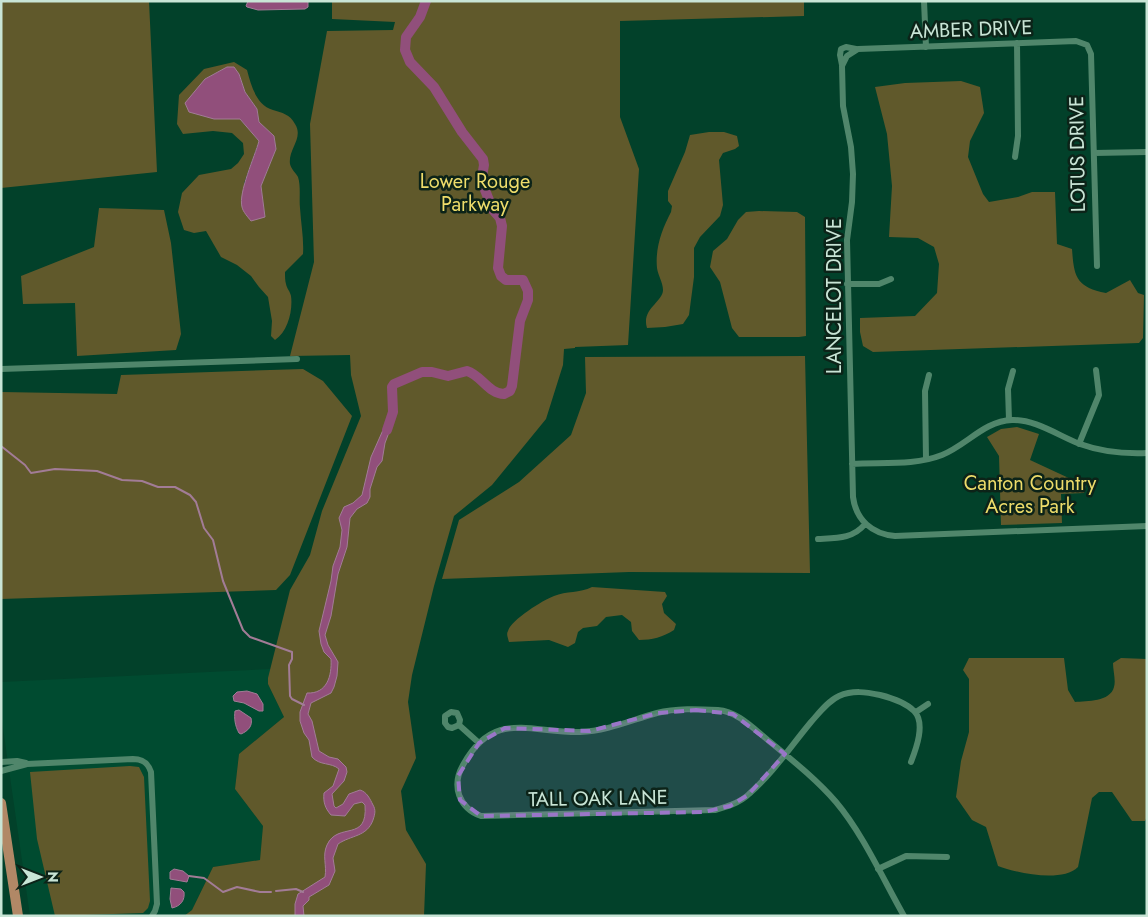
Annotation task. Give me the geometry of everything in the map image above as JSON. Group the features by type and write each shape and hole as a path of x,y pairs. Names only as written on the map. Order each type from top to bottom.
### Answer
{"main road":[{"path":"1,803 18,916"},
{"path":"1,864 11,871"}],"street":[{"path":"924,1 926,47"},
{"name":"AMBER DRIVE","path":"841,49 846,47 858,49 1076,41 1084,43"},
{"path":"1015,156 1018,136 1017,43"},
{"name":"LOTUS DRIVE","path":"1084,43 1090,48 1092,54 1097,266"},
{"name":"LANCELOT DRIVE","path":"841,49 843,106 851,147 853,174 852,202 847,240 852,464 854,503 858,514 865,524"},
{"name":"AMBER DRIVE","path":"848,54 858,49"},
{"name":"LANCELOT DRIVE","path":"842,66 848,54"},
{"path":"1094,153 1147,152"},
{"path":"848,284 879,284 892,279"},
{"path":"1,369 297,359"},
{"path":"1080,444 1099,395 1096,370"},
{"path":"1009,420 1008,388 1013,371"},
{"path":"926,459 924,391 929,375"},
{"path":"852,464 926,459 952,451 990,425 1009,420 1031,422 1080,444 1108,452 1147,453"},
{"path":"818,539 848,536 857,532 865,524 879,533 895,536 1147,526"},
{"name":"TALL OAK LANE","path":"479,742 463,764 458,776 457,789 464,806 475,814 488,817 715,810 730,806 748,795 826,706 838,696 857,692 873,694 902,702 916,712"},
{"path":"911,762 920,723 916,712 928,704"},
{"path":"459,725 479,742 495,731 520,726 545,730 590,731 618,726 658,713 688,710 720,710 733,714 785,754 837,803 852,823 904,916"},
{"path":"1,771 28,764 133,759 146,763 151,772 156,868 157,904 152,916"},
{"path":"1,762 18,761 28,764"},
{"path":"878,869 906,856 948,857"}],"highlighted area":[{"path":"696,710 733,714 785,754 748,795 730,806 704,812 481,816 460,800 458,776 479,743 505,728 590,731 658,713"}],"shaded area":[{"path":"248,1 308,1 308,7 305,9 258,10 247,7"},
{"path":"227,67 234,67 239,74 245,92 257,109 259,122 274,136 276,149 261,186 265,217 251,221 243,211 241,201 259,141 240,119 214,119 189,112 185,103 205,79"},
{"path":"392,419 382,461 377,467 370,489 370,497 367,503 357,509 350,518 347,547 338,574 331,616 325,635 328,645 338,662 334,687 331,693 311,703 308,714 312,721 319,751 329,757 338,759 346,767 347,772 344,781 332,794 334,806 336,808 343,804 349,794 360,790 365,792 369,798 375,809 375,814 367,830 338,844 333,858 335,871 329,885 309,897 309,900 303,906 304,916 295,916 295,904 298,894 325,877 327,845 338,834 357,828 362,824 365,817 365,805 362,802 354,804 345,816 331,815 327,810 324,802 324,793 333,786 339,769 333,765 318,762 312,757 309,740 304,733 300,721 300,712 307,693 314,693 324,687 329,677 331,659 324,652 319,631 333,566 340,547 342,530 339,518 344,507 353,503 362,495 371,457 383,430"},
{"path":"271,669 268,684 284,717 239,754 235,789 263,826 260,860 213,867 192,910 184,916 30,916 1,714 1,682"},
{"path":"247,691 257,694 263,704 263,711 234,701 233,696 237,692"},
{"path":"239,710 251,718 249,728 241,734 235,719 235,711"},
{"path":"174,869 183,871 189,876 187,882 170,879 170,872"},
{"path":"171,888 181,889 184,892 182,902 172,908 170,899"}],"green space":[{"path":"1,1 149,1 157,172 1,188"},
{"name":"Lower Rouge Parkway","path":"332,1 804,1 804,16 620,21 620,117 639,169 628,345 564,349 563,365 546,419 492,485 454,516 412,675 408,702 416,758 401,791 406,830 426,864 424,916 184,916 192,910 213,867 260,860 263,826 235,789 239,754 284,717 268,684 268,678 290,590 310,555 322,511 361,416 351,375 350,355 290,356 314,262 310,124 327,31 393,30 395,22 332,19"},
{"path":"234,62 247,70 255,94 262,104 288,116 297,129 297,139 291,153 290,164 299,181 303,254 285,272 287,287 291,296 291,308 289,320 283,332 275,340 271,336 272,321 268,297 251,276 237,265 221,257 206,231 194,233 184,230 178,212 182,193 199,175 231,169 244,154 243,143 232,133 213,131 183,134 177,124 179,95 204,69","holes":["227,67 239,74 245,92 257,109 259,122 274,136 276,149 261,186 265,217 244,183 259,141 205,79"]},
{"path":"961,81 980,87 984,113 970,141 968,157 983,194 989,202 1018,197 1032,192 1055,192 1057,244 1072,249 1074,267 1078,279 1088,288 1106,293 1130,280 1138,293 1144,295 1143,338 1139,343 873,352 863,346 860,318 915,316 937,293 939,264 934,247 918,238 889,237 892,186 887,134 875,87 905,83"},
{"path":"724,132 737,136 739,146 723,153 719,160 723,205 720,216 700,237 694,248 694,277 689,315 683,324 647,328 646,321 649,311 660,298 663,290 658,271 657,253 660,239 671,212 672,206 668,201 668,191 685,152 690,135"},
{"path":"99,208 164,210 171,243 181,334 176,350 77,356 75,303 23,304 21,276 94,247"},
{"path":"746,212 797,212 805,217 806,336 739,337 732,328 720,282 710,267 713,251 727,239 738,220"},
{"path":"805,356 810,573 629,572 442,579 459,520 519,482 571,435 586,393 585,357"},
{"path":"303,369 323,381 352,416 290,575 276,590 1,599 1,392 117,394 121,375"},
{"name":"Canton Country Acres Park","path":"1017,427 1039,434 1030,460 1086,486 1084,493 1061,494 1062,523 1001,525 999,456 987,437 1001,429"},
{"path":"592,587 665,592 667,596 662,604 664,613 676,624 674,630 657,638 639,640 632,631 631,622 622,615 606,617 597,626 583,628 578,632 575,643 568,647 549,640 509,642 507,633 510,627 535,606 559,594"},
{"path":"969,658 1064,658 1068,690 1075,702 1098,700 1108,696 1115,684 1113,663 1121,658 1147,659 1147,816 1145,821 1132,821 1112,792 1099,792 1092,798 1078,867 1071,872 1051,876 1027,874 998,866 986,827 972,820 956,797 961,761 969,732 969,679 963,670"},
{"path":"139,767 144,777 150,901 148,908 143,913 55,916 37,839 30,772"}],"waterway":[{"path":"387,430 393,412 392,387 394,384 422,372 432,372 448,376 467,371 477,376 494,391 504,394 510,391 520,321 528,300 528,291 523,280 506,280 501,276 498,268 502,226 500,218 493,210 483,185 483,159 462,132 434,87 410,62 405,50 406,37 420,17 426,1"},
{"path":"1,446 25,465 31,473 55,469 97,471 122,480 142,481 158,487 175,487 190,495 196,502 204,528 213,540 223,581 243,630 250,637 292,652 292,659 289,665 290,696 304,705"},
{"path":"189,876 204,878 223,892 237,887 260,892 271,892"},
{"path":"276,891 296,889 303,892"}]}
